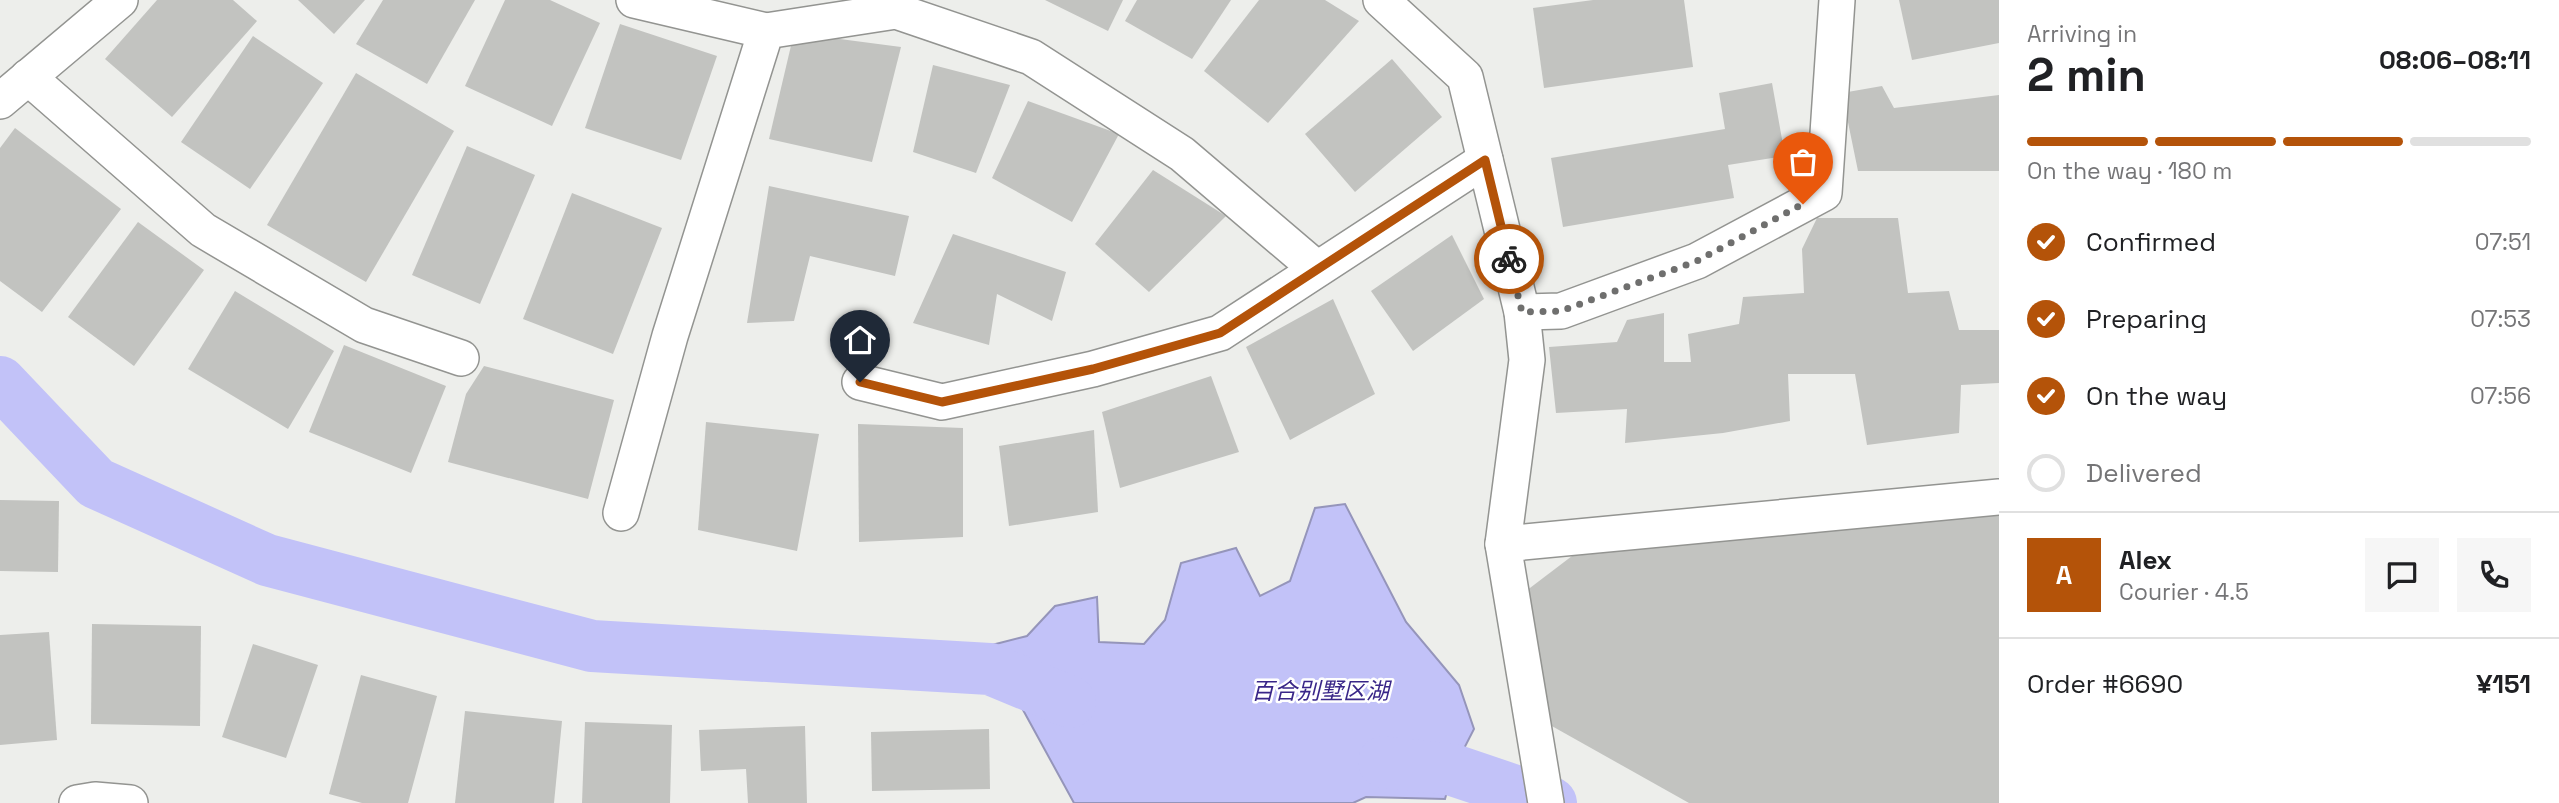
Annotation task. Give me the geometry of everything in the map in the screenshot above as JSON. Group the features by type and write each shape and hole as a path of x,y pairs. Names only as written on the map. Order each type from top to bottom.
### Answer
{"street":[{"path":"0,101 120,0"},
{"path":"634,0 766,31 896,11 1031,57 1182,155 1317,270"},
{"path":"1381,0 1465,78 1522,312 1527,360 1503,544 1546,803"},
{"path":"1522,312 1561,311 1697,261 1824,193 1837,0"},
{"path":"621,513 670,336 766,31"},
{"path":"29,77 203,230 364,325 461,358"},
{"path":"860,382 942,402 1093,369 1220,333 1485,160"},
{"path":"1503,544 1999,497"},
{"path":"77,803 95,800 130,803"}],"water":[{"name":"百合别墅区湖","path":"1345,504 1406,622 1459,685 1474,729 1453,770 1445,799 1366,797 1353,803 1074,803 988,646 1027,636 1055,606 1097,597 1099,642 1144,644 1165,620 1181,563 1236,548 1260,596 1290,581 1315,508"}],"building":[{"path":"157,0 233,0 257,21 172,117 105,59"},
{"path":"298,0 365,0 334,34"},
{"path":"383,0 475,0 427,84 356,44"},
{"path":"505,0 550,0 600,23 552,126 465,86"},
{"path":"1045,0 1123,0 1108,31"},
{"path":"1137,0 1231,0 1192,59 1125,21"},
{"path":"1259,0 1325,0 1359,21 1268,123 1204,71"},
{"path":"1593,0 1684,0 1693,67 1544,88 1533,8"},
{"path":"1899,0 1999,0 1999,43 1912,60"},
{"path":"620,24 717,56 681,160 585,128"},
{"path":"794,33 901,47 872,162 769,139"},
{"path":"253,36 323,83 250,189 181,142"},
{"path":"1392,59 1442,117 1355,192 1305,134"},
{"path":"933,65 1010,85 976,173 913,152"},
{"path":"356,73 454,131 366,282 267,225"},
{"path":"1772,83 1785,156 1728,165 1734,198 1563,227 1551,158 1725,129 1719,93"},
{"path":"1882,86 1894,108 1999,95 1999,171 1858,171 1842,93"},
{"path":"1028,101 1119,134 1072,222 992,178"},
{"path":"15,128 121,209 42,312 0,281 0,148"},
{"path":"467,146 535,175 480,304 412,275"},
{"path":"1153,170 1226,216 1149,292 1095,244"},
{"path":"769,186 909,216 895,276 810,256 794,321 747,323"},
{"path":"572,193 662,228 613,354 523,319"},
{"path":"1817,218 1898,218 1908,293 1949,291 1959,330 1999,330 1999,383 1961,385 1959,433 1867,445 1855,374 1788,374 1790,421 1723,433 1625,443 1627,409 1556,413 1549,347 1617,342 1627,320 1664,313 1664,362 1691,362 1688,334 1739,324 1743,297 1804,293 1802,249"},
{"path":"138,222 204,270 134,366 68,317"},
{"path":"953,234 1066,272 1052,321 997,294 989,345 913,323"},
{"path":"1452,235 1484,299 1413,351 1371,291"},
{"path":"235,291 334,351 288,429 188,369"},
{"path":"1333,299 1375,394 1290,440 1246,347"},
{"path":"344,345 446,386 411,473 309,432"},
{"path":"484,366 614,400 588,499 448,462 466,394"},
{"path":"1211,376 1239,452 1120,488 1102,412"},
{"path":"706,422 819,434 797,551 698,530"},
{"path":"858,424 963,428 963,537 859,542"},
{"path":"1094,430 1098,512 1009,526 999,446"},
{"path":"0,500 59,501 58,572 0,571"},
{"path":"1999,513 1999,803 1689,803 1550,725 1526,591 1572,556"},
{"path":"92,624 201,626 200,726 91,724"},
{"path":"49,632 57,740 0,745 0,635"},
{"path":"253,644 318,665 286,758 222,737"},
{"path":"361,675 437,696 408,803 362,803 329,794"},
{"path":"465,711 562,721 554,803 455,803"},
{"path":"585,722 672,725 670,803 582,803"},
{"path":"805,726 807,803 748,803 746,769 701,771 699,730"},
{"path":"989,729 990,789 872,791 871,732"}],"waterway":[{"path":"0,382 96,483 267,560 592,646 990,669 1070,702"},
{"path":"1384,762 1453,770 1551,803"}],"way so far":[{"path":"1509,259 1522,312 1561,311 1697,261 1803,204"}],"route":[{"path":"860,382 942,402 1093,369 1220,333 1485,160 1509,259"}]}
